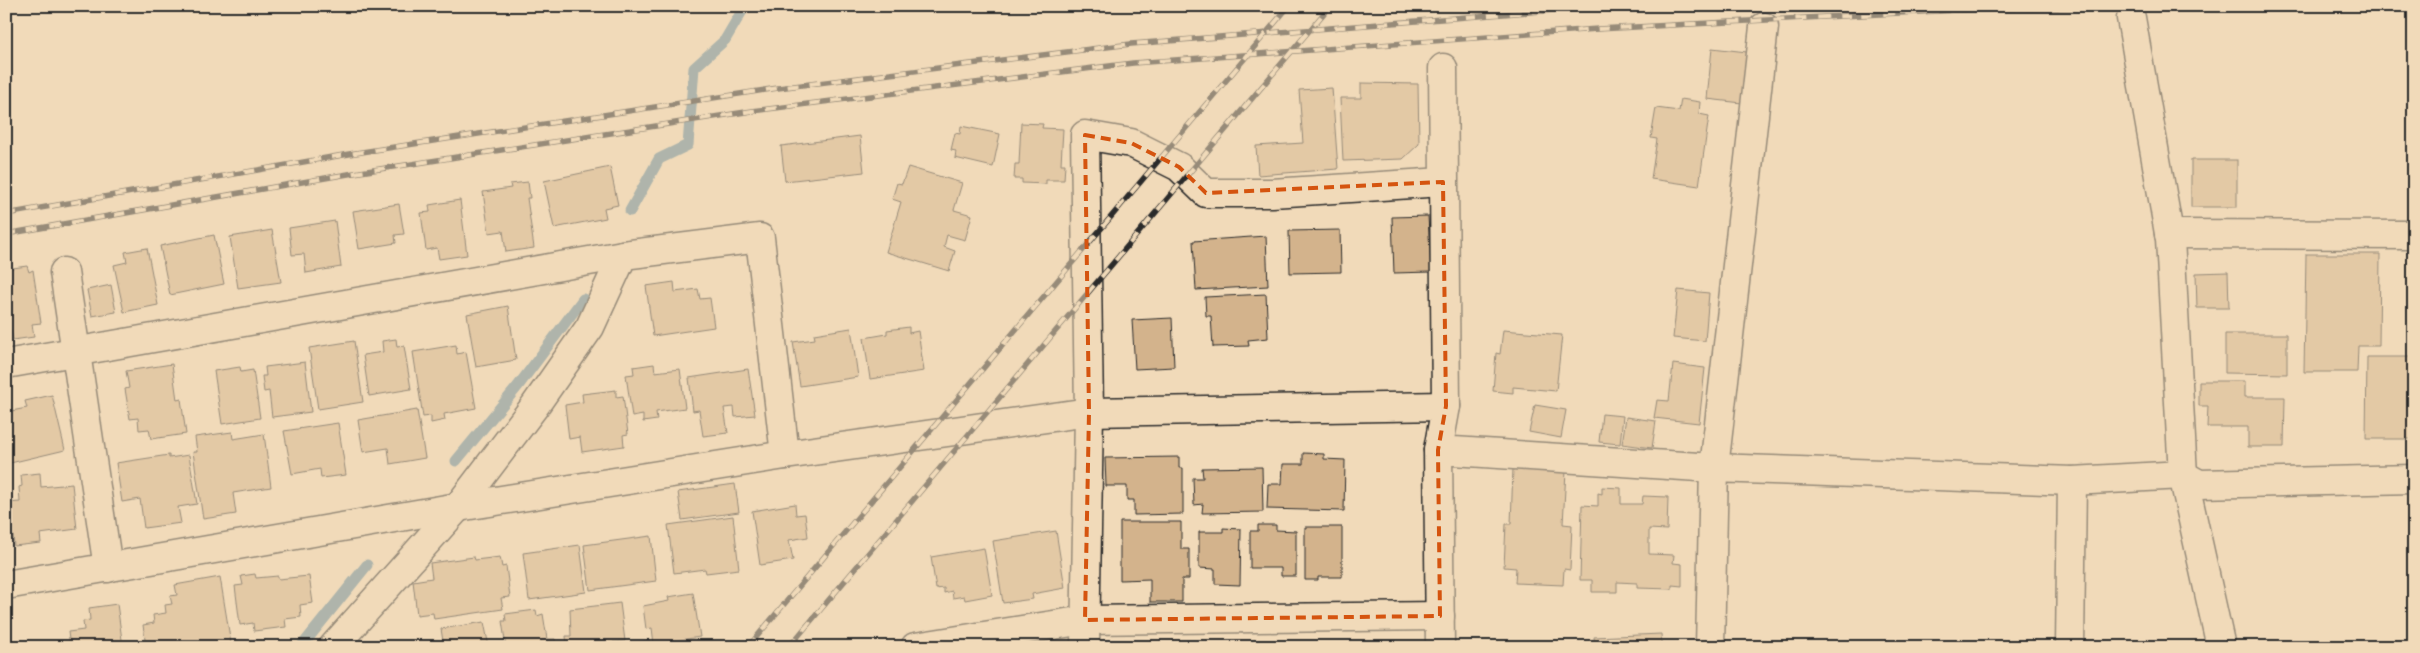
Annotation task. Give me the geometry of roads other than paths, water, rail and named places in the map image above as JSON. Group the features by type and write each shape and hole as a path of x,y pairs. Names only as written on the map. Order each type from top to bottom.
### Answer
{"street":[{"path":"2131,18 2170,234 2183,475 2221,647"},
{"path":"1710,647 1714,468 1764,26"},
{"path":"1440,647 1438,450 1446,406 1443,68"},
{"path":"1085,647 1089,412 1085,135 1131,143 1179,167 1206,193 1272,193 1443,182"},
{"path":"2170,234 2414,235"},
{"path":"6,364 623,255 760,238 785,455"},
{"path":"333,647 458,507 534,407 590,327 623,255"},
{"path":"64,272 108,568"},
{"path":"6,585 458,507 785,455 1089,412 1446,406"},
{"path":"1438,450 1714,468 2072,481 2183,475 2199,484 2414,480"},
{"path":"2070,647 2072,481"},
{"path":"915,647 1086,620 1440,616"}],"waterway":[{"path":"630,211 659,159 688,145 694,68 725,40 745,6"},
{"path":"456,461 518,386 583,299"},
{"path":"301,647 367,565"}],"railway":[{"path":"748,647 1289,6"},
{"path":"789,647 1330,6"},
{"path":"6,214 349,154 778,88 1131,44 1604,6"},
{"path":"6,234 354,173 752,111 1133,63 1598,29 1957,10 2167,6"}]}
